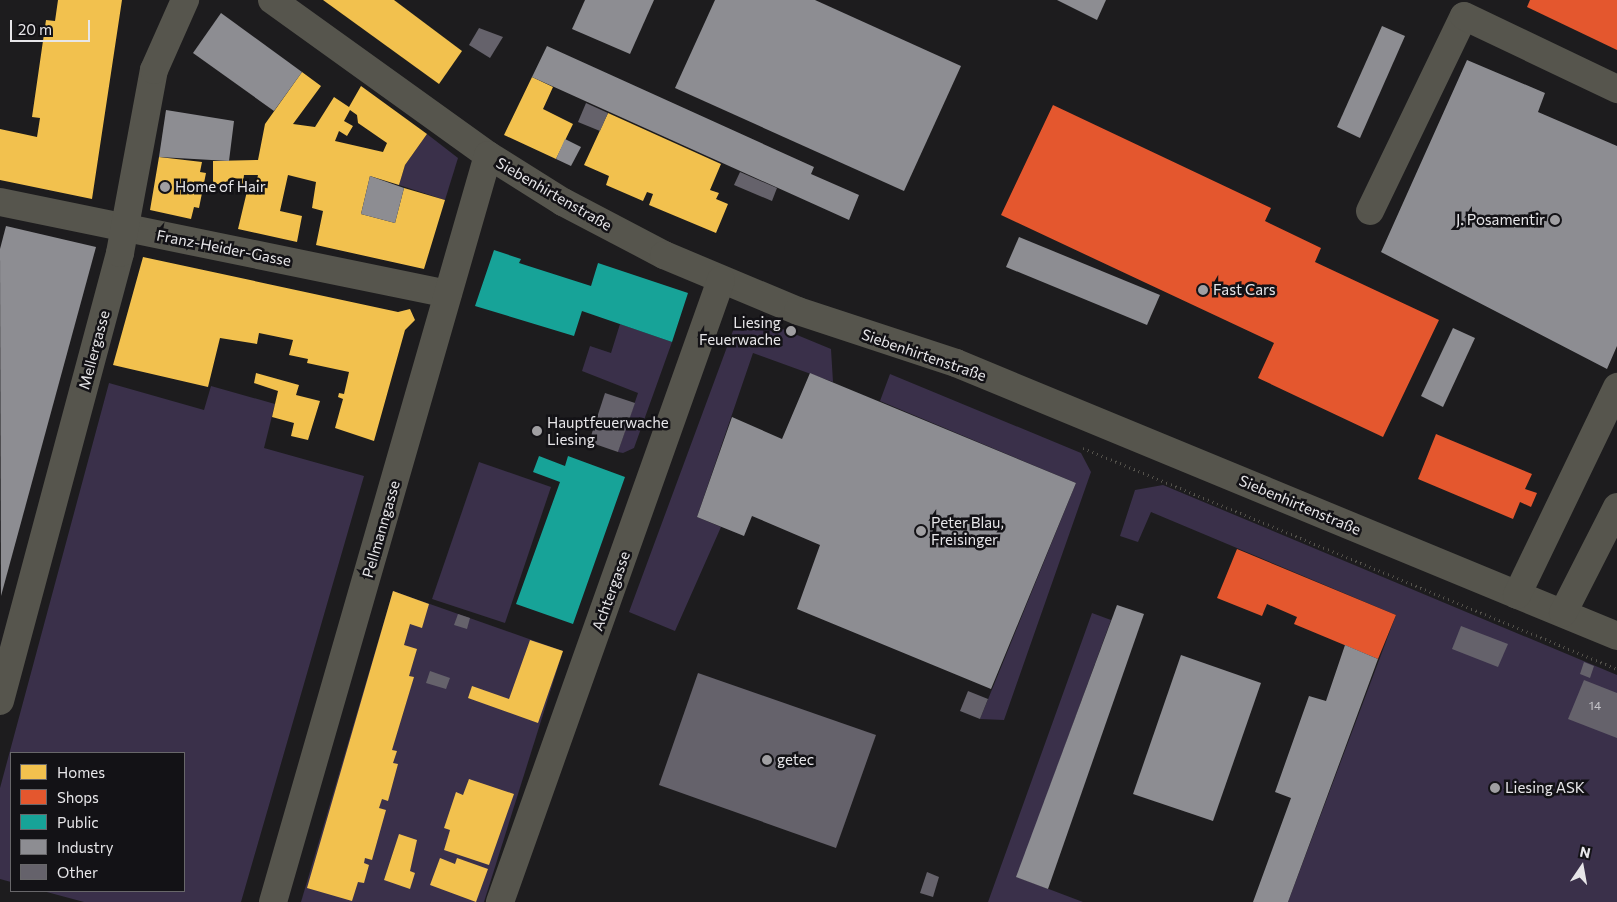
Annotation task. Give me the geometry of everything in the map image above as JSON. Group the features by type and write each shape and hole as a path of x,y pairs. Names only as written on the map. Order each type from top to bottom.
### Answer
{"street":[{"name":"Mellergasse","path":"0,701 125,228 154,70 185,0"},
{"name":"Siebenhirtenstraße","path":"272,0 488,155 563,202 664,255 721,280 885,342 956,363 1617,636"},
{"path":"1370,211 1464,16 1617,89"},
{"name":"Pellmanngasse","path":"273,902 488,155"},
{"name":"Franz-Heider-Gasse","path":"0,202 448,294"},
{"name":"Achtergasse","path":"500,902 721,280"},
{"path":"1517,595 1617,388"},
{"path":"1563,613 1617,506"}],"path":[{"path":"1080,446 1617,669"}],"shaded area":[{"path":"427,134 458,158 445,200 399,185 405,165"},
{"path":"756,318 831,349 833,382 753,353 697,517 721,527 675,631 629,612 734,328"},
{"path":"620,324 672,342 634,448 623,453 618,452 638,393 582,371 590,346 611,353"},
{"path":"890,374 1081,453 1091,472 1004,720 980,719 1076,483 880,401"},
{"path":"109,383 204,410 211,386 275,404 264,448 364,476 241,902 84,902 47,892 185,892 185,752 10,752 10,882 0,879 0,788"},
{"path":"479,462 551,487 505,623 432,599"},
{"name":"Liesing ASK","path":"1163,485 1617,675 1617,902 1288,902 1396,615 1151,512 1138,542 1120,536 1135,490"},
{"path":"393,591 563,651 484,902 301,902"},
{"path":"1092,613 1111,620 1017,877 1083,902 988,902"}],"building: Homes":[{"path":"58,0 122,0 92,199 0,180 0,129 37,137 40,118 32,117 46,20 55,21"},
{"path":"323,0 394,0 462,51 439,84"},
{"path":"302,72 321,86 293,124 315,127 334,97 349,107 361,86 427,134 405,165 399,185 370,176 361,214 395,223 404,188 445,200 424,269 316,245 323,211 312,208 316,182 288,175 280,211 302,216 297,242 238,229 248,187 255,188 258,175 244,175 243,184 213,184 213,161 258,160 265,124","holes":["350,110 357,115 358,123 387,143 383,152 335,141 339,131 347,136 353,126 344,121"]},
{"path":"532,77 553,87 543,109 573,124 556,159 504,135"},
{"path":"608,113 721,164 710,190 719,193 716,199 728,204 716,233 649,205 653,194 647,192 643,201 606,185 609,176 584,165"},
{"path":"159,157 202,162 200,172 206,173 199,208 194,207 191,219 150,210"},
{"path":"143,257 398,312 410,309 415,320 405,330 374,441 335,428 343,399 338,397 339,393 344,394 349,372 307,363 308,359 289,355 293,340 259,333 257,344 220,338 208,387 113,365"},
{"path":"256,373 299,385 296,395 320,401 308,440 291,436 294,423 272,417 278,391 254,383"},
{"path":"393,591 429,604 422,628 410,624 404,645 417,649 409,676 414,677 392,750 397,751 393,763 398,764 388,801 382,799 379,808 386,810 372,860 365,858 364,863 369,865 364,883 358,882 352,901 307,888"},
{"path":"530,640 563,651 538,723 468,698 472,686 509,699"},
{"path":"469,779 514,794 489,865 444,850 450,830 444,828 456,792 463,795"},
{"path":"399,834 417,840 410,871 415,873 410,889 384,880"},
{"path":"440,858 455,864 457,858 488,869 476,902 430,885"}],"building: Shops":[{"path":"1530,0 1617,0 1617,50 1527,7"},
{"path":"1053,105 1271,208 1265,221 1321,248 1315,262 1439,320 1383,437 1258,378 1274,343 1001,215"},
{"path":"1436,434 1532,474 1525,489 1537,493 1531,507 1520,502 1513,519 1418,479"},
{"path":"1237,549 1396,615 1378,659 1294,624 1297,617 1267,604 1262,616 1217,598"}],"building: Public":[{"path":"494,250 521,259 519,263 591,286 598,263 688,293 672,342 582,311 574,336 475,306"},
{"path":"539,456 565,466 568,456 625,477 573,624 516,604 560,482 533,472"}],"building: Industry":[{"path":"585,0 654,0 630,54 572,29"},
{"path":"715,0 815,0 961,66 904,191 675,88"},
{"path":"1057,0 1106,0 1097,20"},
{"path":"221,13 302,72 274,111 193,53"},
{"path":"1382,26 1405,36 1360,138 1337,127"},
{"path":"547,46 814,167 811,174 859,195 849,220 532,77"},
{"path":"1467,60 1545,93 1538,112 1617,146 1617,346 1607,369 1381,252"},
{"path":"166,110 234,121 229,161 159,157"},
{"path":"565,139 581,147 571,166 556,159"},
{"path":"370,176 404,188 395,223 361,214"},
{"path":"6,226 96,247 1,596 0,249"},
{"path":"1019,237 1160,295 1147,325 1006,267"},
{"path":"1453,328 1475,338 1443,407 1421,396"},
{"name":"Peter Blau, Freisinger","path":"810,373 1076,483 991,689 797,609 820,545 752,516 744,536 697,517 732,417 782,439"},
{"path":"1117,605 1144,614 1048,889 1016,877"},
{"path":"1345,645 1378,659 1288,902 1253,902 1291,798 1275,792 1309,696 1326,701"},
{"path":"1181,655 1261,683 1213,821 1133,794"}],"building: Other":[{"path":"479,28 503,37 490,58 469,45"},
{"path":"586,103 608,113 600,131 578,122"},
{"path":"740,172 777,188 772,201 734,185"},
{"path":"605,393 635,403 618,452 589,442"},
{"path":"458,614 470,618 467,629 454,625"},
{"path":"1461,626 1508,644 1498,667 1452,649"},
{"path":"1584,662 1594,666 1590,678 1580,674"},
{"path":"430,671 450,678 446,689 426,683"},
{"name":"getec","path":"698,673 876,735 836,848 659,785"},
{"path":"1584,680 1617,693 1617,738 1568,719"},
{"path":"968,691 988,699 980,719 960,711"},
{"path":"927,872 939,877 933,897 920,893"}],"place":[{"name":"Home of Hair","path":"165,187"},
{"name":"J. Posamentir","path":"1555,220"},
{"name":"Fast Cars","path":"1203,290"},
{"name":"Liesing Feuerwache","path":"791,331"},
{"name":"Hauptfeuerwache Liesing","path":"537,431"},
{"name":"Peter Blau, Freisinger","path":"921,531"},
{"name":"getec","path":"767,760"},
{"name":"Liesing ASK","path":"1495,788"}]}
